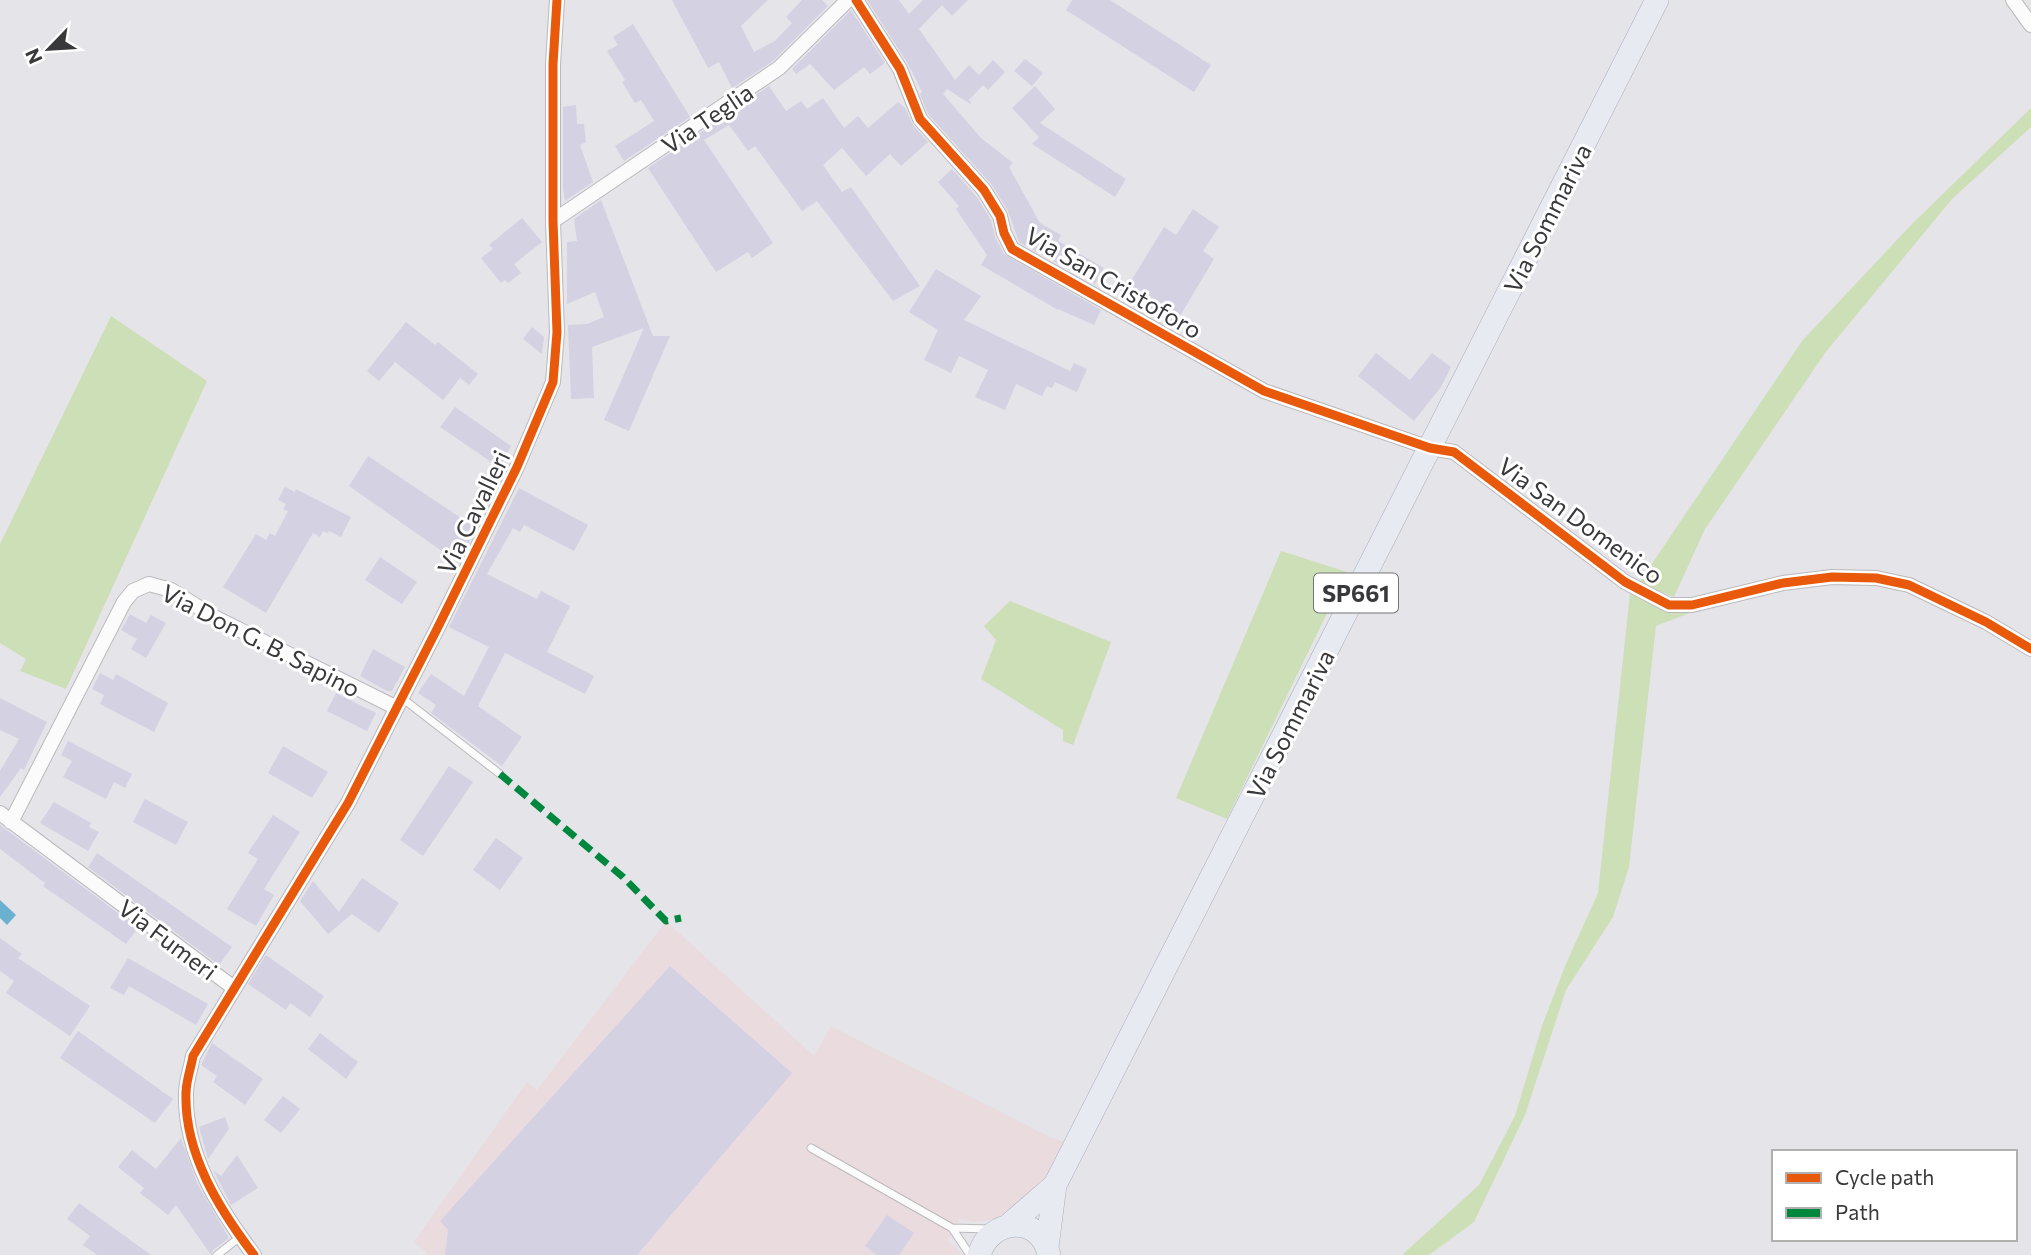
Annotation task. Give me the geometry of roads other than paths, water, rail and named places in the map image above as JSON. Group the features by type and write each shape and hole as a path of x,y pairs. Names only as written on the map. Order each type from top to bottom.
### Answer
{"main road":[{"name":"Via Sommariva","path":"1048,1251 1055,1185 1657,0"},
{"name":"Via Sommariva","path":"979,1255 989,1236 1055,1185"},
{"path":"1004,1227 1021,1226 1032,1230 1041,1237 1048,1251"}],"street":[{"name":"Via Cavalleri","path":"234,988 348,803 517,467 553,382 557,331 553,220 553,64 557,0"},
{"name":"Via Teglia","path":"553,220 779,68 848,0"},
{"name":"Via San Cristoforo","path":"856,0 900,69 920,119 984,190 1000,216 1004,233 1012,248 1264,391 1430,448"},
{"path":"2013,0 2031,25"},
{"name":"Via San Domenico","path":"1430,448 1454,452 1625,582 1669,605 1692,604 1832,577 1876,578 1909,585 1986,622 2031,649"},
{"name":"Via Don G. B. Sapino","path":"6,818 124,602 133,591 149,584 171,590 214,617 399,703"},
{"name":"Via Fumeri","path":"6,818 234,988 193,1056 186,1093 190,1136 207,1183 254,1255"}],"lane":[{"path":"399,703 500,775"},
{"path":"811,1148 952,1228 970,1255"},
{"path":"952,1228 1004,1227"},
{"path":"217,1255 240,1237"}],"water":[{"path":"0,900 16,915 7,925 0,918"}]}
